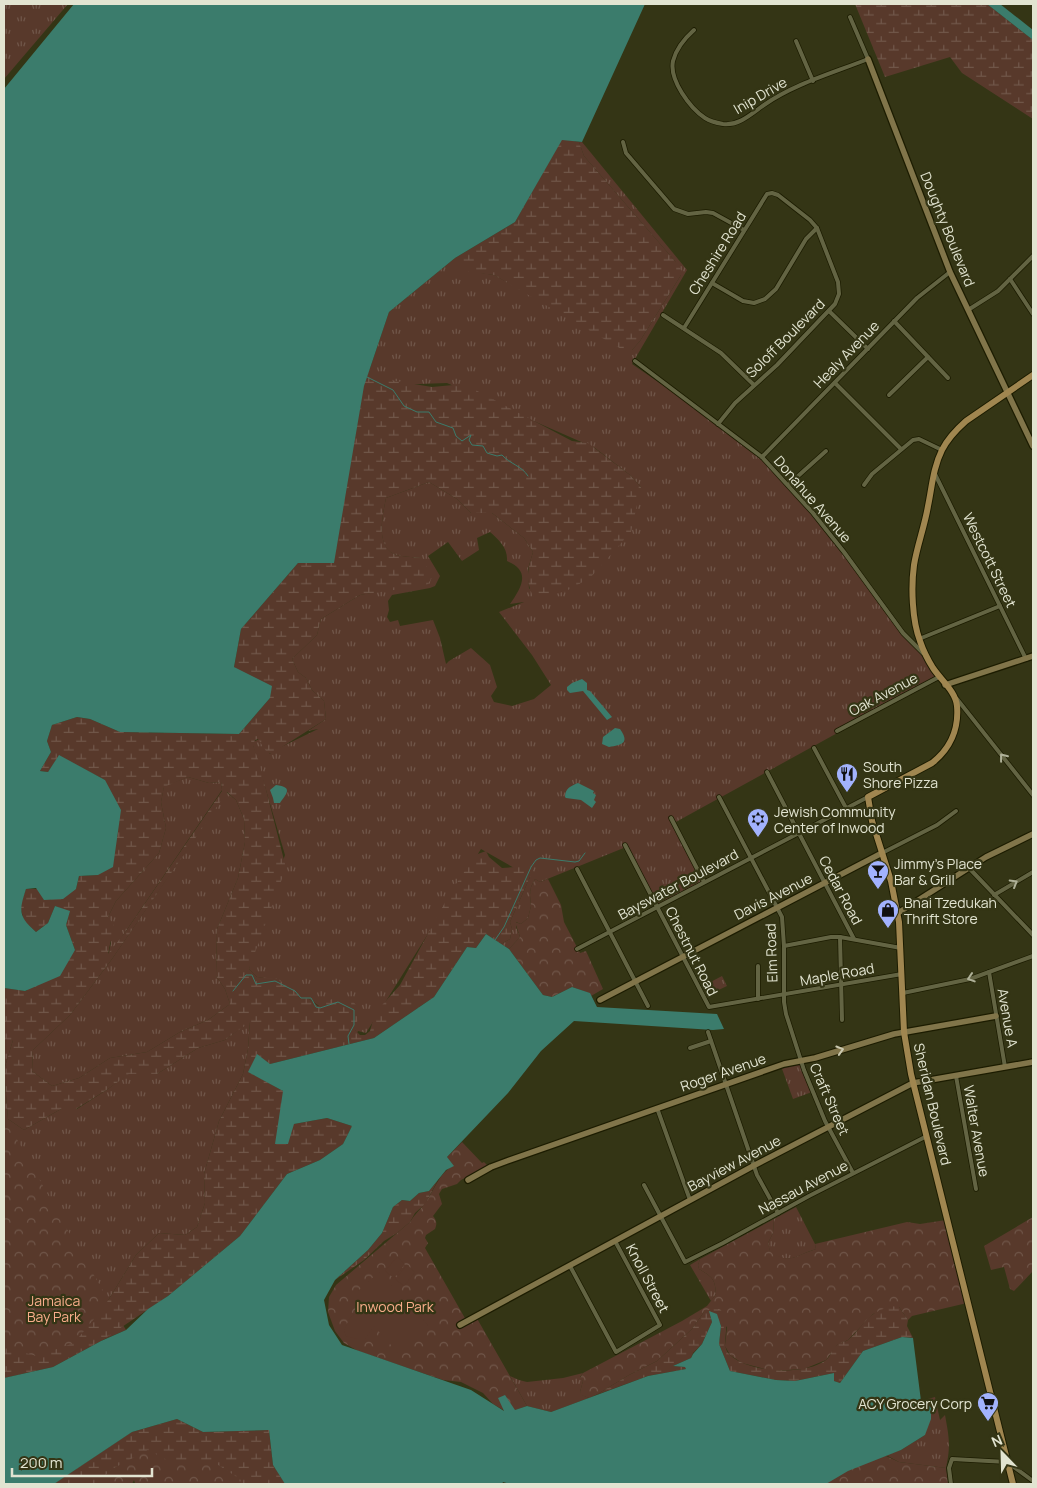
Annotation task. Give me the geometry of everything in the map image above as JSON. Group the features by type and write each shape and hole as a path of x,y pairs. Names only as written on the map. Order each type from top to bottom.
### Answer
{"main road":[{"path":"868,797 932,763 941,756 954,734 958,708 953,694 939,677 926,656 919,639 914,617 914,565 934,472 942,450 966,421 1033,375"},
{"name":"Sheridan Boulevard","path":"868,797 872,820 891,881 898,913 904,1032 913,1084 1013,1484"}],"street":[{"name":"Doughty Boulevard","path":"850,17 950,272 1033,446"},
{"name":"Inip Drive","path":"694,30 678,50 673,61 673,72 682,94 700,114 715,123 735,123 747,118 778,96 868,59"},
{"path":"796,41 813,81"},
{"path":"622,142 626,153 674,209 688,214 713,213 744,230"},
{"name":"Cheshire Road","path":"684,328 765,196 772,193"},
{"name":"Soloff Boulevard","path":"718,424 734,403 777,366 830,311 837,300 839,286 817,228 810,220 778,195 772,193"},
{"path":"712,283 743,301 754,303 766,299 776,289 806,239 817,228"},
{"path":"968,310 995,293 1033,256"},
{"name":"Healy Avenue","path":"762,457 917,298 950,272"},
{"path":"1010,279 1033,314"},
{"path":"830,311 868,348"},
{"path":"663,315 721,353 754,385"},
{"path":"894,321 948,378"},
{"path":"889,395 928,357"},
{"name":"Donahue Avenue","path":"635,361 762,457 809,508 904,633 926,656"},
{"path":"834,383 901,449"},
{"path":"864,485 872,474 913,440 917,439 942,450"},
{"path":"788,485 826,451"},
{"name":"Westcott Street","path":"934,472 1026,658"},
{"path":"919,639 1000,606"},
{"path":"945,685 1033,656"},
{"name":"Oak Avenue","path":"837,731 939,677"},
{"path":"953,694 1033,795"},
{"path":"814,748 846,808"},
{"name":"Cedar Road","path":"767,772 854,939"},
{"name":"Elm Road","path":"720,797 783,921 784,1002 801,1061"},
{"name":"Bayswater Boulevard","path":"577,949 868,797"},
{"name":"Davis Avenue","path":"600,1000 937,825 956,811"},
{"path":"671,818 704,882"},
{"path":"898,913 986,858 1033,834"},
{"name":"Chestnut Road","path":"625,845 709,1007 717,1006"},
{"path":"969,868 1033,935"},
{"path":"577,869 648,1006"},
{"path":"994,895 1033,872"},
{"path":"784,946 840,937 901,948"},
{"name":"Cedar Road","path":"840,937 842,1020"},
{"path":"903,993 955,983 1033,956"},
{"path":"758,966 758,999"},
{"name":"Avenue A","path":"989,972 1005,1067"},
{"name":"Maple Road","path":"717,1006 902,974"},
{"name":"Roger Avenue","path":"468,1180 491,1167 507,1161 784,1064 815,1058 904,1032 996,1016"},
{"path":"708,1032 757,1175 778,1213"},
{"path":"690,1048 711,1041"},
{"name":"Craft Street","path":"801,1061 825,1121 853,1173"},
{"name":"Bayview Avenue","path":"460,1325 828,1126 913,1084 1033,1062"},
{"name":"Walter Avenue","path":"956,1076 976,1189"},
{"path":"657,1108 690,1200"},
{"name":"Nassau Avenue","path":"660,1217 684,1262 927,1136"},
{"path":"644,1185 660,1217"},
{"name":"Knoll Street","path":"570,1266 616,1352 660,1325 615,1241"},
{"path":"951,1484 949,1468 952,1459 1008,1462 1033,1481"}],"green space":[{"path":"6,4 68,4 4,79 4,6"},
{"path":"855,4 987,4 1033,40 1033,119 962,73 950,57 885,77"},
{"path":"562,139 579,142 584,156 682,271 640,341 632,350 623,350 494,275 469,272 455,258 515,222"},
{"path":"579,142 582,142 687,270 632,364 699,410 762,457 809,509 908,638 926,656 939,677 674,823 705,882 657,907 626,847 540,882 535,879 531,887 531,906 528,918 521,924 516,922 520,937 509,949 501,944 510,939 512,929 510,922 530,877 481,849 366,1033 358,1031 357,1033 309,999 264,978 257,977 249,969 253,950 285,855 252,742 260,739 270,754 318,729 308,731 326,719 324,701 312,690 306,678 298,672 292,659 317,635 321,619 360,595 398,588 422,558 394,554 384,544 382,529 386,498 429,482 457,499 471,513 492,513 524,538 533,552 528,569 529,589 641,487 630,475 595,448 447,383 364,386 389,312 455,258 481,273 494,275 632,350 640,341 681,275 675,261 584,156","holes":["490,532 500,541 506,552 507,561 515,565 522,575 518,592 510,604 524,602 499,612 532,655 551,685 534,699 512,706 494,702 491,696 497,687 490,665 471,648 446,664 440,638 433,620 400,626 398,620 390,622 387,617 389,610 388,601 392,595 435,586 440,576 428,556 448,542 462,561 479,550 477,538"]},
{"path":"369,369 378,378 432,387 464,384 572,441 588,443 630,475 641,487 631,532 590,578 566,591 535,600 528,582 529,565 533,552 524,538 492,513 471,513 457,499 429,482 386,498 382,528 384,543 394,554 422,558 432,578 427,585 360,595 321,619 317,635 292,659 298,672 306,678 312,690 324,701 326,719 271,754 266,751 258,739 255,740 253,745 285,864 283,876 249,969 257,977 277,979 300,992 318,1006 336,997 350,998 356,1005 358,1018 355,1030 360,1035 365,1035 370,1031 375,1013 400,985 449,895 475,855 486,851 489,857 502,868 529,866 534,868 510,922 512,929 510,939 501,944 486,934 476,948 467,947 434,997 374,1038 270,1064 257,1055 249,1072 283,1091 294,1124 327,1118 352,1126 343,1144 320,1160 287,1174 240,1236 168,1296 101,1341 53,1367 4,1378 4,1347 36,1356 74,1343 104,1307 136,1255 159,1233 185,1235 197,1227 205,1203 204,1174 219,1121 243,1074 248,1049 250,1022 225,1040 198,1048 157,1074 129,1074 76,1109 61,1109 24,1130 8,1119 4,1070 13,1040 4,1040 4,988 26,991 75,950 66,925 69,912 55,906 48,923 36,932 24,921 20,906 26,889 76,889 79,876 98,875 105,780 59,756 48,772 40,771 51,752 47,741 52,725 77,717 90,719 120,732 239,734 270,698 234,667 241,629 298,563","holes":["188,777 209,783 221,782 222,791 126,931 108,954 114,925 108,917 116,901 159,853 166,828 161,802 164,787","227,792 236,800 244,819 245,842 238,878 217,929 216,976 225,989 230,1004 208,1020 180,1032 147,1052 110,1058 79,1078 52,1086 32,1071 33,1050 70,1015 112,959"]},
{"path":"188,777 209,783 221,782 222,790 108,956 111,943 108,917 116,901 159,853 166,828 161,802 164,786"},
{"path":"226,792 236,800 244,819 245,842 238,878 217,929 216,976 225,989 230,1004 208,1020 180,1032 147,1052 110,1058 79,1078 52,1086 32,1071 33,1050 70,1015 112,959"},
{"path":"535,879 540,882 548,879 561,905 564,922 580,953 586,951 603,989 591,996 589,993 572,987 552,997 543,995 509,949 520,937 515,922 521,924 528,918 531,906 531,887"},
{"path":"722,976 727,986 708,995 703,986"},
{"path":"250,1021 248,1049 243,1074 219,1121 204,1174 205,1203 197,1227 185,1235 159,1233 136,1255 104,1307 4,1347 4,1070 8,1119 24,1130 61,1109 77,1109 129,1073 157,1074 198,1048 225,1040"},
{"path":"4,1040 13,1040 4,1070"},
{"path":"801,1061 812,1092 793,1099 781,1066"},
{"name":"Jamaica Bay Park","path":"4,1116 126,1330 30,1371 4,1378"},
{"name":"Inwood Park","path":"462,1142 482,1163 484,1162 488,1166 457,1184 442,1189 439,1194 442,1204 433,1216 436,1221 436,1227 426,1235 425,1238 428,1243 425,1248 466,1320 475,1315 527,1406 515,1410 505,1411 493,1404 483,1393 461,1382 443,1380 358,1351 344,1343 335,1331 328,1312 329,1297 336,1285 410,1222 440,1178 453,1166 446,1158"},
{"path":"438,1180 425,1204 415,1213 410,1222 384,1241 364,1260 335,1280 368,1250 382,1233 393,1207 402,1200 410,1201 419,1193 429,1191"},
{"path":"796,1207 816,1249 792,1258 783,1258 770,1252 768,1243 773,1233 774,1219"},
{"path":"1033,1217 1033,1271 1014,1291 1010,1289 1004,1267 991,1270 984,1246"},
{"path":"774,1219 773,1233 768,1243 770,1251 783,1258 792,1258 816,1249 815,1244 907,1222 920,1224 946,1220 967,1303 912,1316 908,1320 899,1307 873,1314 848,1340 837,1345 826,1360 804,1369 772,1371 742,1363 730,1355 725,1346 727,1327 704,1312 692,1329 657,1361 596,1395 589,1398 581,1395 583,1381 580,1378 583,1373 707,1306 716,1294 716,1289 712,1278 699,1269 700,1259"},
{"path":"397,1257 405,1264 394,1278 385,1271"},
{"path":"700,1259 699,1269 710,1276 715,1284 716,1294 711,1301 690,1265"},
{"path":"407,1265 415,1272 404,1286 395,1279"},
{"path":"379,1272 428,1325 398,1353 374,1326 365,1339 346,1336 344,1331 352,1316 361,1313 349,1299"},
{"path":"889,1306 899,1307 908,1320 907,1326 913,1338 902,1337 863,1351 840,1383 834,1381 834,1373 795,1381 776,1380 730,1371 719,1344 721,1326 717,1314 709,1311 712,1322 702,1344 693,1353 691,1358 673,1366 686,1367 686,1369 648,1376 596,1395 657,1361 692,1329 704,1312 711,1309 720,1309 724,1315 726,1321 725,1345 730,1355 750,1366 763,1369 791,1370 817,1365 826,1360 835,1346 848,1340 876,1312"},
{"path":"583,1373 580,1377 583,1381 580,1392 589,1398 551,1412 527,1406 510,1376 527,1382 563,1378"},
{"path":"935,1397 940,1420 945,1415 948,1429 949,1447 946,1468 899,1462 886,1455 901,1450 925,1435 921,1401"},
{"path":"177,1419 203,1432 269,1430 273,1465 285,1484 242,1484 240,1479 212,1461 169,1461 148,1450 112,1469 96,1484 54,1484 132,1432"},
{"path":"132,1432 273,1465 285,1484 139,1484 135,1483 134,1480 132,1484 54,1484"},
{"path":"871,1449 899,1462 946,1468 948,1484 737,1484"}],"water":[{"path":"74,4 645,4 582,142 562,140 515,222 455,258 389,312 364,386 334,563 298,563 241,629 234,667 272,686 270,698 239,734 120,732 90,719 77,717 52,725 47,741 51,752 40,771 48,772 59,755 105,780 121,810 113,867 98,875 79,876 76,889 63,899 44,900 36,888 26,889 21,908 26,922 36,932 48,923 55,906 70,911 66,925 75,950 60,976 25,991 4,988 4,89"},
{"path":"987,4 1000,4 1033,30 1033,40"},
{"path":"582,679 587,683 587,690 590,691 612,717 607,720 583,691 570,693 567,690 567,687 572,683"},
{"path":"615,728 620,729 623,734 623,742 609,747 602,744 603,737"},
{"path":"578,783 594,791 593,793 596,795 594,800 596,802 592,808 581,800 565,797 567,789"},
{"path":"276,785 287,789 280,803 274,803 270,790"},
{"path":"486,934 509,949 543,995 552,997 572,987 590,993 597,1007 717,1014 724,1029 713,1030 574,1021 541,1051 508,1093 447,1157 454,1166 446,1170 429,1191 419,1193 410,1201 402,1200 393,1207 382,1233 368,1250 335,1280 324,1300 329,1325 342,1345 471,1390 504,1411 498,1398 505,1395 515,1410 527,1406 551,1412 648,1376 686,1369 685,1367 673,1366 691,1358 702,1344 712,1322 709,1311 717,1314 721,1326 719,1344 730,1371 776,1380 795,1381 834,1373 834,1381 840,1383 863,1351 902,1337 913,1338 921,1401 927,1403 931,1408 931,1419 925,1435 901,1450 848,1471 826,1484 510,1484 503,1482 502,1484 285,1484 273,1465 269,1430 203,1432 177,1419 132,1432 54,1484 4,1484 4,1378 53,1367 126,1330 148,1309 168,1296 240,1236 287,1174 320,1160 343,1144 352,1126 327,1118 294,1124 288,1144 275,1144 283,1091 248,1072 257,1054 270,1064 374,1038 434,997 467,947 476,948"}],"waterway":[{"path":"367,377 393,390 404,406 417,412 429,412 436,422 453,428 456,436 462,441 471,435 469,440 472,445 483,446 487,453 497,456 502,455 523,470 528,476"},
{"path":"495,940 504,927 536,860 540,858 575,862 579,861 585,853"},
{"path":"233,991 246,975 252,975 256,984 275,981 295,991 301,998 311,998 316,1007 320,1008 338,1002 354,1010 354,1025 348,1036 349,1044"}],"place":[{"name":"South Shore Pizza","path":"847,793"},
{"name":"Jewish Community Center of Inwood","path":"758,838"},
{"name":"Jimmy's Place Bar & Grill","path":"878,890"},
{"name":"Bnai Tzedukah Thrift Store","path":"888,929"},
{"name":"ACY Grocery Corp","path":"988,1422"}]}
